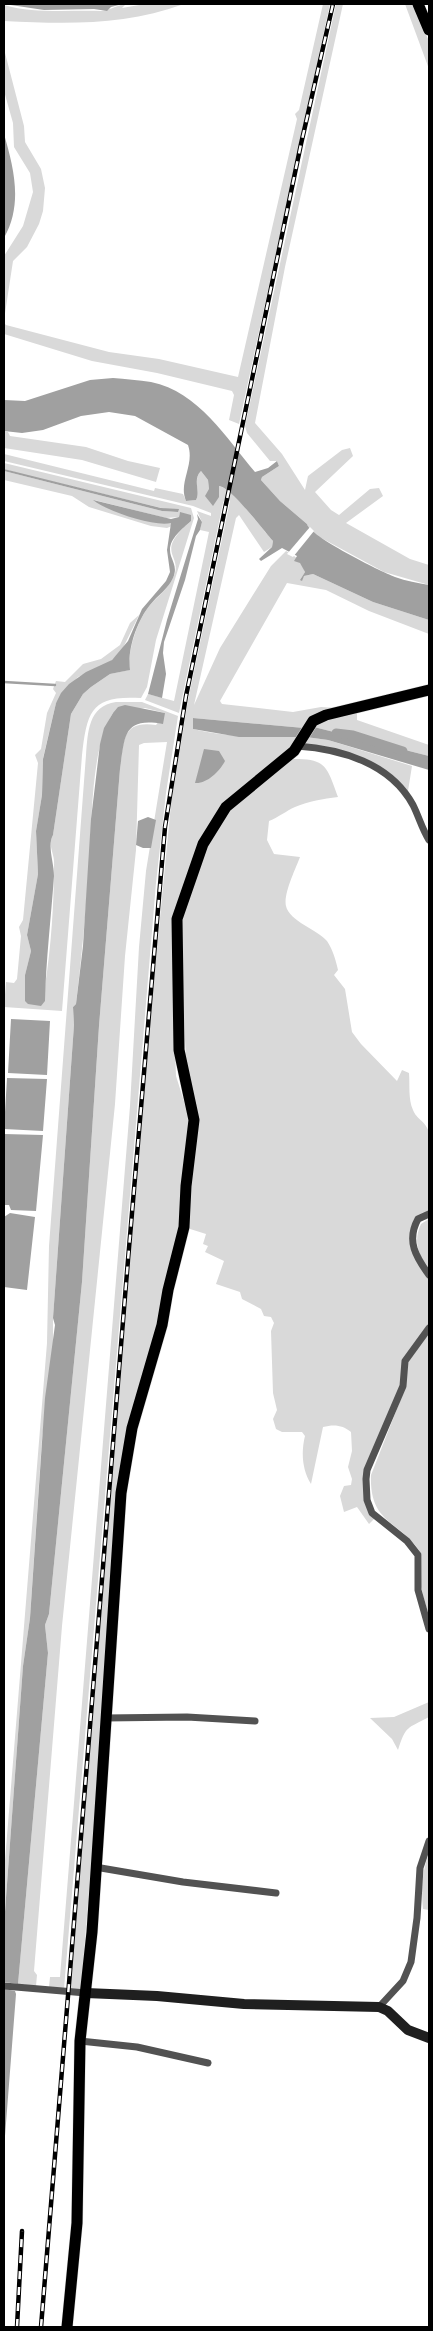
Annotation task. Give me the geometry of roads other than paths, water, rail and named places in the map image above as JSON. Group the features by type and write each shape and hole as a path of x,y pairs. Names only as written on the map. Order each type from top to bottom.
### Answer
{"main road":[{"path":"418,4 429,30"},
{"path":"67,2327 78,2215 80,2041 92,1932 121,1493 139,1401 162,1325 168,1290 182,1240 192,1142 192,1103 182,1069 179,1050 177,919 197,858 218,818 236,797 300,742 313,721 326,715 429,690"}],"street":[{"path":"300,742 354,756 389,778 403,791 413,805 429,840"},
{"path":"429,1214 418,1219 412,1236 414,1251 429,1275"},
{"path":"429,1328 405,1361 400,1394 367,1470 366,1490 372,1513 407,1541 418,1555 418,1590 429,1629"},
{"path":"105,1718 186,1717 255,1721"},
{"path":"379,2007 403,1981 411,1962 417,1918 420,1868 429,1841"},
{"path":"95,1867 183,1882 276,1893"},
{"path":"4,1986 262,2005 379,2007 388,2011 408,2030 429,2038"},
{"path":"80,2041 137,2047 208,2063"}],"waterway":[{"path":"4,682 55,685"},
{"path":"336,733 353,735 403,751"}],"railway":[{"path":"41,2327 165,827 186,696 301,144 333,4"},
{"path":"17,2327 22,2231"}]}
